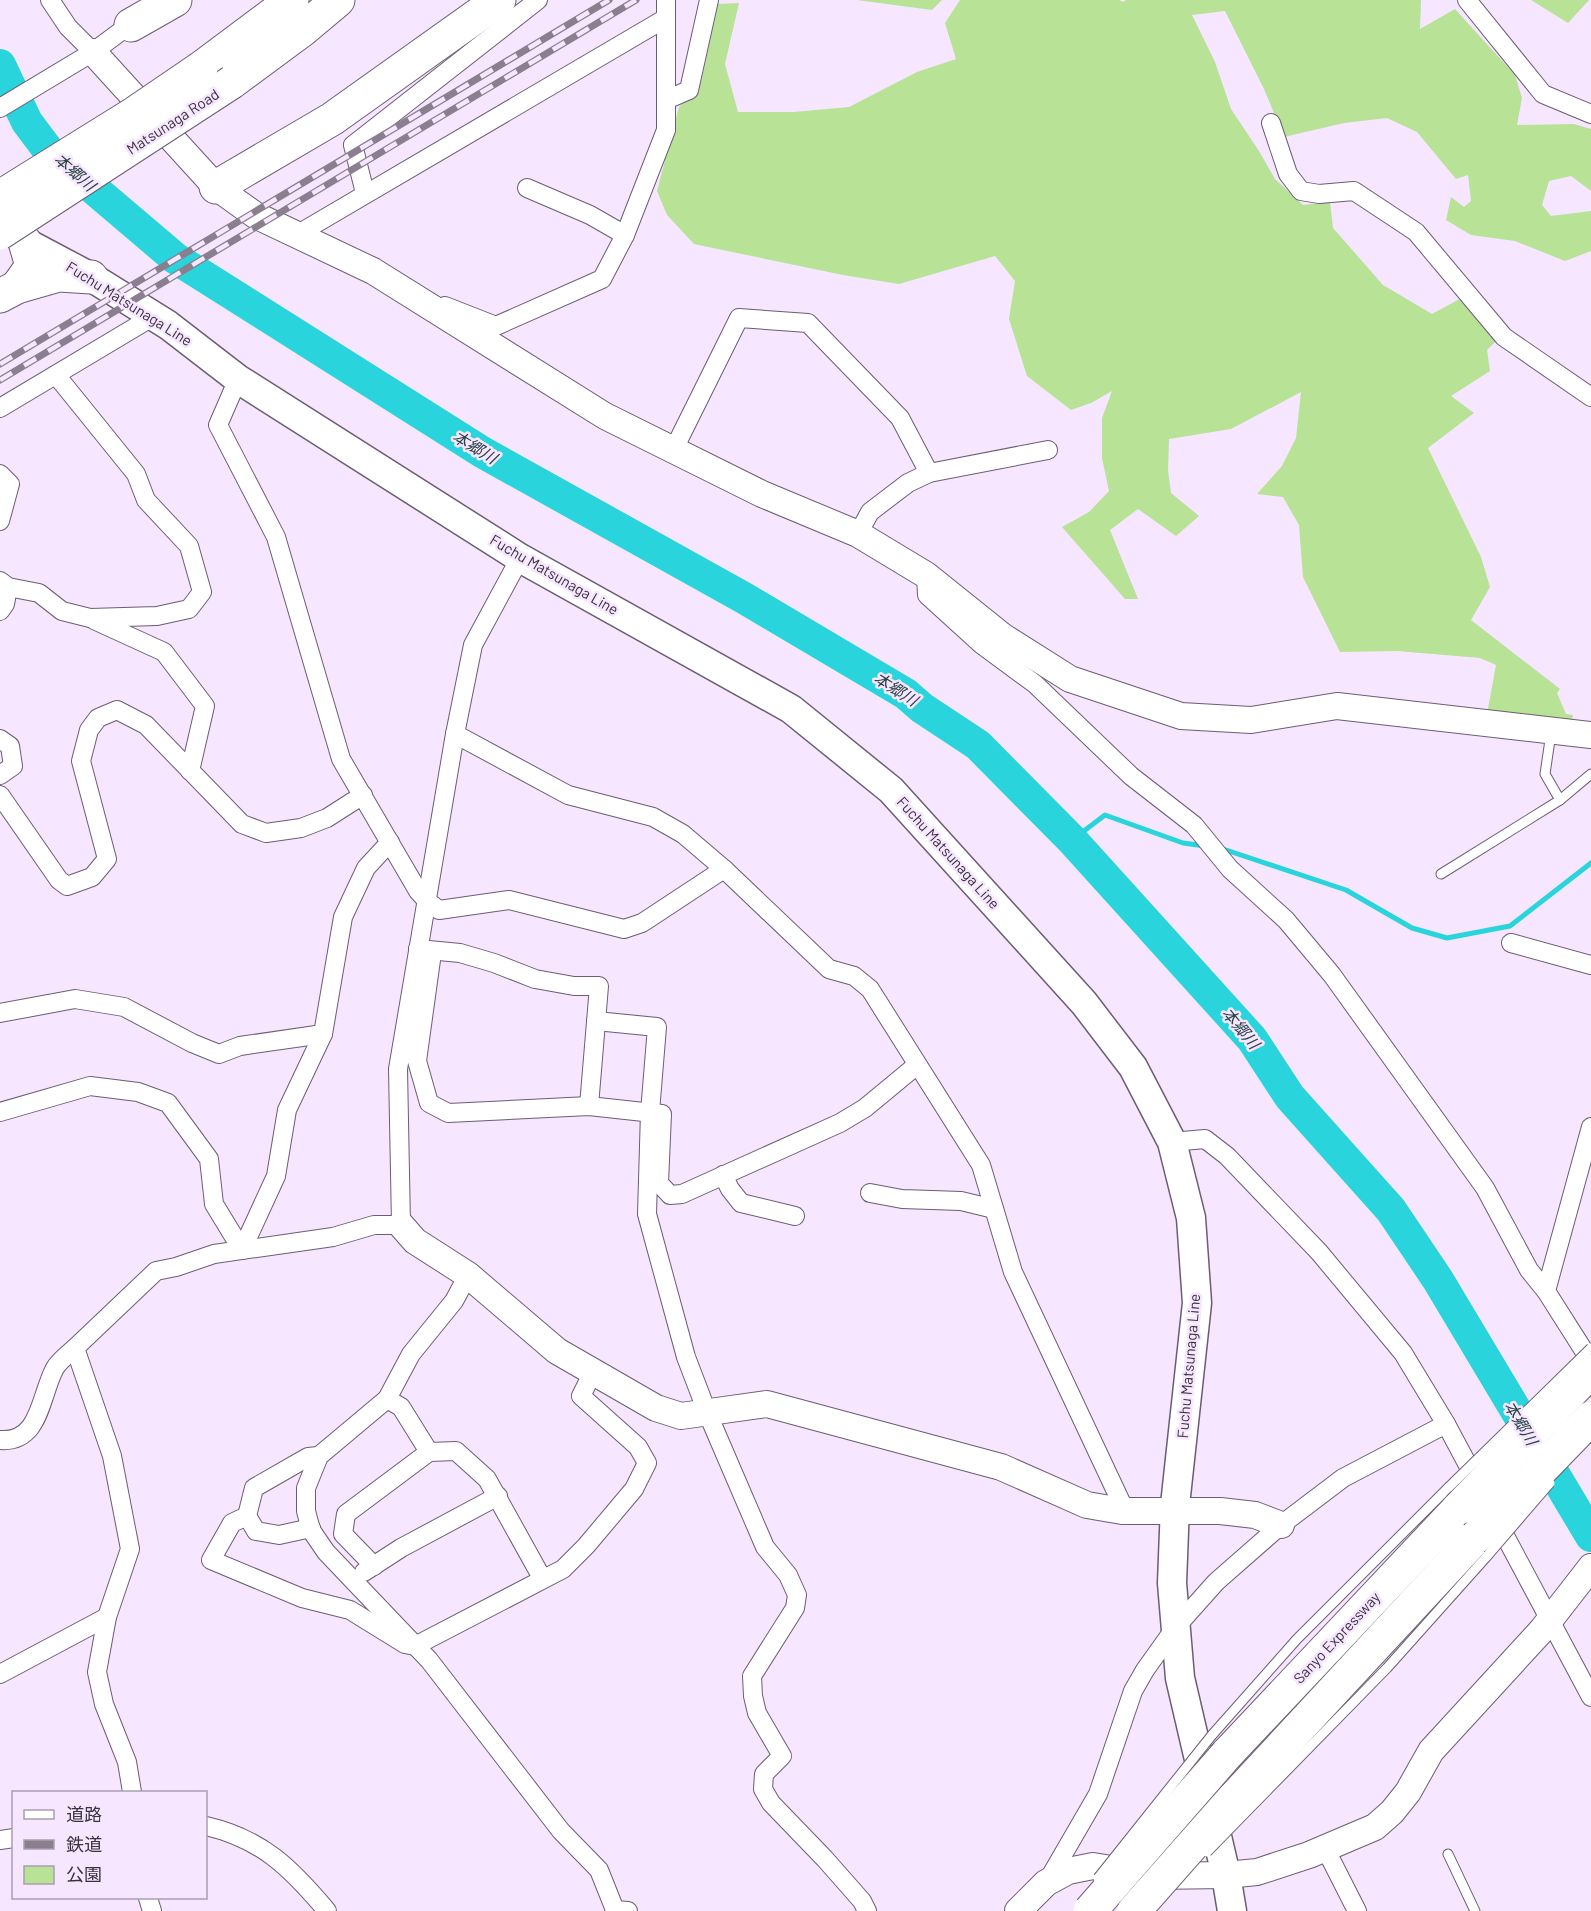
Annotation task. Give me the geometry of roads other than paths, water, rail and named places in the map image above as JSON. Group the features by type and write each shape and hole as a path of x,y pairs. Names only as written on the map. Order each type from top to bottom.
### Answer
{"highway":[{"path":"131,25 175,0"},
{"name":"Matsunaga Road","path":"0,197 135,113 201,68 292,0"},
{"name":"Matsunaga Road","path":"13,237 232,82 301,31 338,0"},
{"path":"301,31 357,0"},
{"path":"216,187 332,118 500,0"},
{"path":"8,292 32,266 13,237"},
{"path":"8,292 59,275 91,277"},
{"name":"Sanyo Expressway","path":"1091,1899 1220,1744 1454,1498 1591,1371"},
{"path":"1134,1911 1240,1805 1482,1546 1591,1418"}],"main road":[{"name":"Fuchu Matsunaga Line","path":"0,218 13,237 91,277 154,316 238,379 520,558 791,709 891,790 1084,1003 1132,1066 1172,1142 1191,1218 1197,1303 1175,1512 1172,1583 1180,1678 1226,1875 1232,1911"}],"street":[{"path":"50,0 68,27 216,187 255,215 373,271 605,416 762,495 858,534 926,575 1002,636 1070,679 1181,716 1251,720 1337,706 1591,735"},
{"path":"0,108 93,52 161,0"},
{"path":"365,193 353,144 538,0"},
{"path":"666,100 688,90 710,0"},
{"path":"1467,0 1543,94 1591,114"},
{"path":"298,234 666,9"},
{"path":"407,292 496,326 602,279 626,235 666,130 666,9"},
{"path":"1271,123 1288,174 1301,191 1319,194 1354,191 1416,232 1504,337 1591,397"},
{"path":"527,188 590,215 626,235"},
{"path":"0,408 154,316"},
{"path":"672,451 739,318 808,323 900,418 928,473"},
{"path":"56,375 136,474 146,500 189,546 202,592 189,609 157,616 90,618"},
{"path":"238,379 218,425 276,537 341,759 418,891 427,901 440,910 509,900 624,929 642,923 724,868"},
{"path":"858,534 870,512 908,483 928,473 1048,450"},
{"path":"0,474 10,484 0,521"},
{"path":"520,558 473,645 455,734 398,1069 401,1225 415,1241 468,1275 557,1351 656,1408 681,1416 767,1404 1001,1467 1087,1505 1122,1511 1220,1511 1255,1515 1281,1525"},
{"path":"926,575 927,595 982,645 1035,684 1131,776 1194,825 1230,869 1286,920 1332,975 1485,1188 1528,1270 1546,1291 1591,1362"},
{"path":"0,611 5,604 4,584 39,593 62,611 90,618 164,652 205,706 190,771"},
{"path":"0,795 59,880 67,886 92,877 107,859 81,761 89,730 98,718 117,710 146,724 242,824 266,834 301,828 327,818 363,795"},
{"path":"455,734 568,795 653,817 683,834 724,868 829,969 854,976 870,990 981,1166 1013,1272 1121,1502 1122,1511"},
{"path":"0,739 10,746 13,766 0,775"},
{"path":"242,1250 276,1176 287,1110 323,1034 343,917 366,868 390,842"},
{"path":"1511,943 1591,965"},
{"path":"418,949 431,960 417,1061 429,1103 448,1113 589,1106 662,1114 659,1183 670,1195 682,1194 840,1123 865,1108 916,1065"},
{"path":"418,949 460,953 535,979 574,986 599,986 589,1106"},
{"path":"0,1013 75,999 124,1007 192,1043 219,1054 240,1046 323,1034"},
{"path":"596,1021 657,1028 650,1112 647,1214 686,1357 707,1412 765,1547 788,1575 797,1595 795,1608 752,1676 757,1713 782,1756 764,1774 763,1789 771,1803 825,1859 862,1901 867,1911"},
{"path":"0,1112 90,1086 138,1092 168,1103 209,1159 214,1204 242,1250"},
{"path":"1546,1291 1591,1127"},
{"path":"1172,1142 1205,1139 1227,1156 1319,1252 1402,1353 1446,1424 1591,1697"},
{"path":"723,1175 741,1203 795,1216"},
{"path":"870,1193 902,1199 961,1202 994,1209"},
{"path":"0,1440 12,1441 31,1429 55,1367 156,1271 214,1254 333,1237 374,1225 401,1225"},
{"path":"1528,1270 1554,1264"},
{"path":"468,1275 454,1301 411,1354 387,1399 320,1456 306,1488 306,1511 311,1528 326,1552 429,1660 561,1831 599,1870 618,1911"},
{"path":"75,1348 112,1456 130,1549 107,1617 97,1672 104,1704 127,1762 132,1791"},
{"path":"247,1516 232,1523 212,1560 302,1598 350,1610 405,1644 416,1646 563,1569 586,1546 634,1489 647,1463 638,1447 581,1396 593,1372"},
{"path":"387,1399 401,1407 429,1452"},
{"path":"1018,1911 1046,1883 1098,1794 1133,1691 1175,1628 1216,1582 1281,1525 1343,1479 1446,1424"},
{"path":"369,1562 343,1534 346,1514 429,1452 456,1451 487,1479 542,1578"},
{"path":"311,1528 279,1535 256,1531 247,1516 254,1488 309,1457 320,1456"},
{"path":"353,1579 369,1562 401,1548 498,1496"},
{"path":"1046,1883 1068,1871 1093,1866 1154,1876 1257,1872 1325,1848 1375,1827 1392,1812 1408,1792 1431,1751 1542,1630 1591,1567"},
{"path":"0,1674 107,1617"},
{"path":"207,1826 231,1832 267,1851 300,1879 327,1911"},
{"path":"1325,1848 1357,1911"}],"lane":[{"path":"1551,730 1545,774 1560,800"},
{"path":"1441,874 1560,800 1591,774"},
{"path":"1454,1498 1591,1348"},
{"path":"1482,1546 1554,1478"},
{"path":"1199,1861 1240,1805"},
{"path":"1448,1854 1475,1911"},
{"path":"1175,1886 1191,1869"}],"waterway":[{"name":"本郷川","path":"0,65 27,122 48,150 175,258 482,452 744,598 906,694 922,708 978,745 1072,840 1252,1039 1290,1097 1391,1210 1438,1280 1591,1536"},
{"path":"1072,840 1105,815 1183,843 1205,846"},
{"path":"1220,848 1346,890 1412,928 1447,938 1510,926 1591,863"}],"railway":[{"path":"0,364 609,0"},
{"path":"0,380 636,0"}]}
